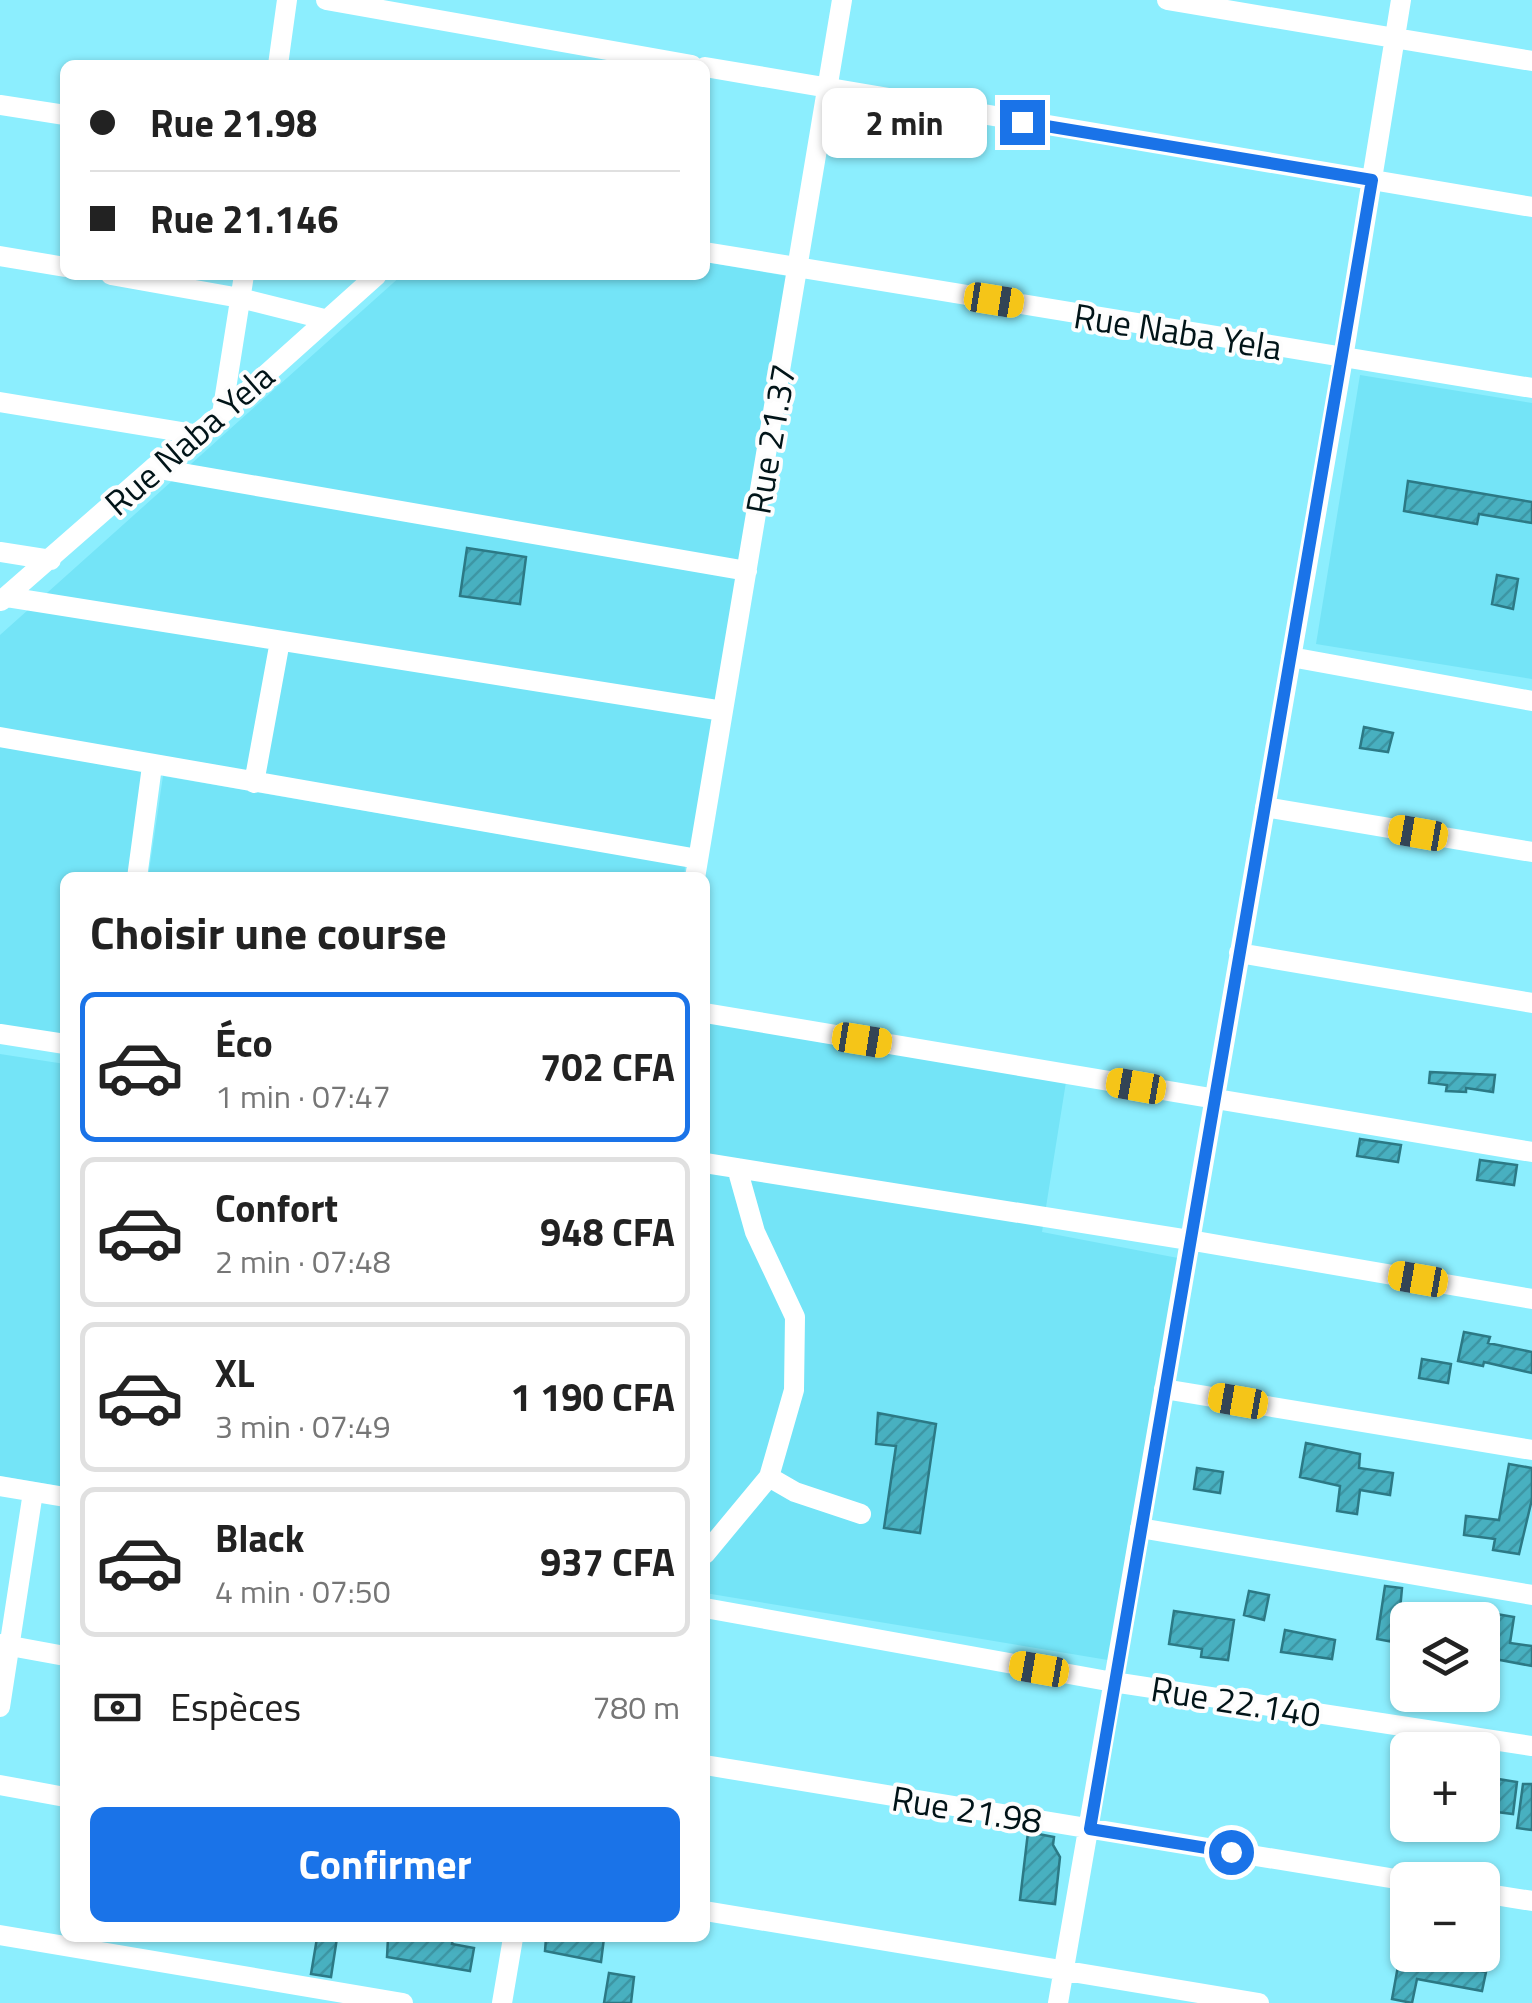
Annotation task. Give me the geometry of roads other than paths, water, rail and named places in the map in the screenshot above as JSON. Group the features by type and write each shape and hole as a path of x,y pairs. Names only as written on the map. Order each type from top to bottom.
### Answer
{"street":[{"path":"279,60 287,0"},
{"path":"326,0 664,60"},
{"name":"Rue 21.37","path":"696,868 842,0"},
{"path":"1168,0 1532,60"},
{"path":"1058,2003 1343,358 1401,0"},
{"path":"710,68 1532,208"},
{"path":"0,105 60,114"},
{"name":"Rue Naba Yela","path":"710,253 1532,388"},
{"path":"0,256 60,266"},
{"path":"138,280 240,298 324,319"},
{"path":"222,414 243,280"},
{"name":"Rue Naba Yela","path":"3,599 153,468 222,414 371,280"},
{"path":"0,402 194,434"},
{"path":"153,468 747,571"},
{"path":"0,552 52,560"},
{"path":"3,599 724,711"},
{"path":"254,784 280,642"},
{"path":"1291,657 1532,701"},
{"path":"0,737 696,868"},
{"path":"137,872 152,766"},
{"path":"1265,807 1532,852"},
{"path":"1239,954 1532,1003"},
{"path":"710,1014 1532,1152"},
{"path":"0,1034 60,1043"},
{"path":"710,1164 1532,1299"},
{"path":"710,1548 769,1477 794,1390 795,1317 755,1232 736,1168"},
{"path":"1164,1389 1532,1450"},
{"path":"769,1477 795,1492 862,1514"},
{"path":"0,1486 60,1496"},
{"path":"0,1707 5,1645 32,1492"},
{"path":"1140,1528 1532,1595"},
{"name":"Rue 22.140","path":"710,1609 1113,1682 1532,1746"},
{"path":"5,1645 60,1655"},
{"name":"Rue 21.98","path":"710,1766 1390,1878"},
{"path":"0,1784 60,1795"},
{"path":"1500,1896 1532,1901"},
{"path":"710,1912 1259,2003"},
{"path":"0,1935 403,2003"},
{"path":"502,2003 512,1942"}]}
